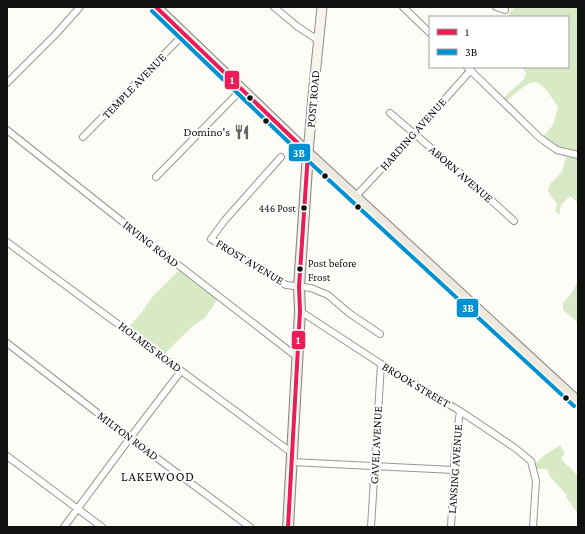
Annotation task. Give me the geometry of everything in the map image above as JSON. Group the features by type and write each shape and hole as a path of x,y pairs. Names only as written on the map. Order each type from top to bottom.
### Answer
{"main road":[{"path":"156,7 308,153 578,402"},
{"name":"POST ROAD","path":"288,527 300,310 299,287 308,153 322,7"}],"street":[{"path":"7,83 55,35 80,7"},
{"path":"274,7 298,27 318,40"},
{"path":"403,7 429,32"},
{"path":"496,7 505,10"},
{"name":"TEMPLE AVENUE","path":"83,137 184,34"},
{"path":"468,69 540,138 556,150 578,155"},
{"name":"HARDING AVENUE","path":"356,196 414,134 468,69"},
{"path":"156,176 242,89"},
{"name":"ABORN AVENUE","path":"390,112 514,221"},
{"name":"IRVING ROAD","path":"7,130 297,357"},
{"name":"FROST AVENUE","path":"281,158 225,220 211,239 286,285 299,287"},
{"name":"HOLMES ROAD","path":"7,242 181,371 292,458"},
{"path":"299,287 311,288 328,295 349,313 380,334"},
{"name":"BROOK STREET","path":"300,310 381,364 460,411 515,448 531,461 536,481 533,527"},
{"name":"MILTON ROAD","path":"7,343 130,438 250,527"},
{"name":"GAVEL AVENUE","path":"371,527 381,364"},
{"path":"64,527 181,371"},
{"name":"LANSING AVENUE","path":"451,527 454,470 460,411"},
{"path":"7,456 102,527"},
{"path":"292,458 375,466 454,470"}],"green space":[{"path":"515,7 578,7 578,203 570,196 561,205 559,215 555,211 557,205 548,191 550,184 562,172 567,152 556,149 542,138 553,125 558,107 545,88 534,82 523,87 506,102 502,99 524,79 526,74 523,68 569,68 569,16 510,16 509,13"},
{"path":"182,267 219,297 205,318 194,325 163,355 127,329 142,312 153,296"},
{"path":"578,279 578,323 563,310 563,303 574,290"},
{"path":"561,445 565,453 561,459 578,476 578,514 566,497 567,495 550,477 547,469 534,469 535,465 541,458"}],"transit line":[{"name":"1","path":"156,7 308,153"},
{"name":"3B","path":"152,11 304,157 574,406"},
{"name":"1","path":"288,527 300,311 299,287 308,153"}],"place":[{"name":"Domino's","path":"242,132"},
{"name":"446 Post","path":"304,208"},
{"name":"Post before Frost","path":"300,269"}],"district":[{"name":"LAKEWOOD","path":"158,476"}]}
